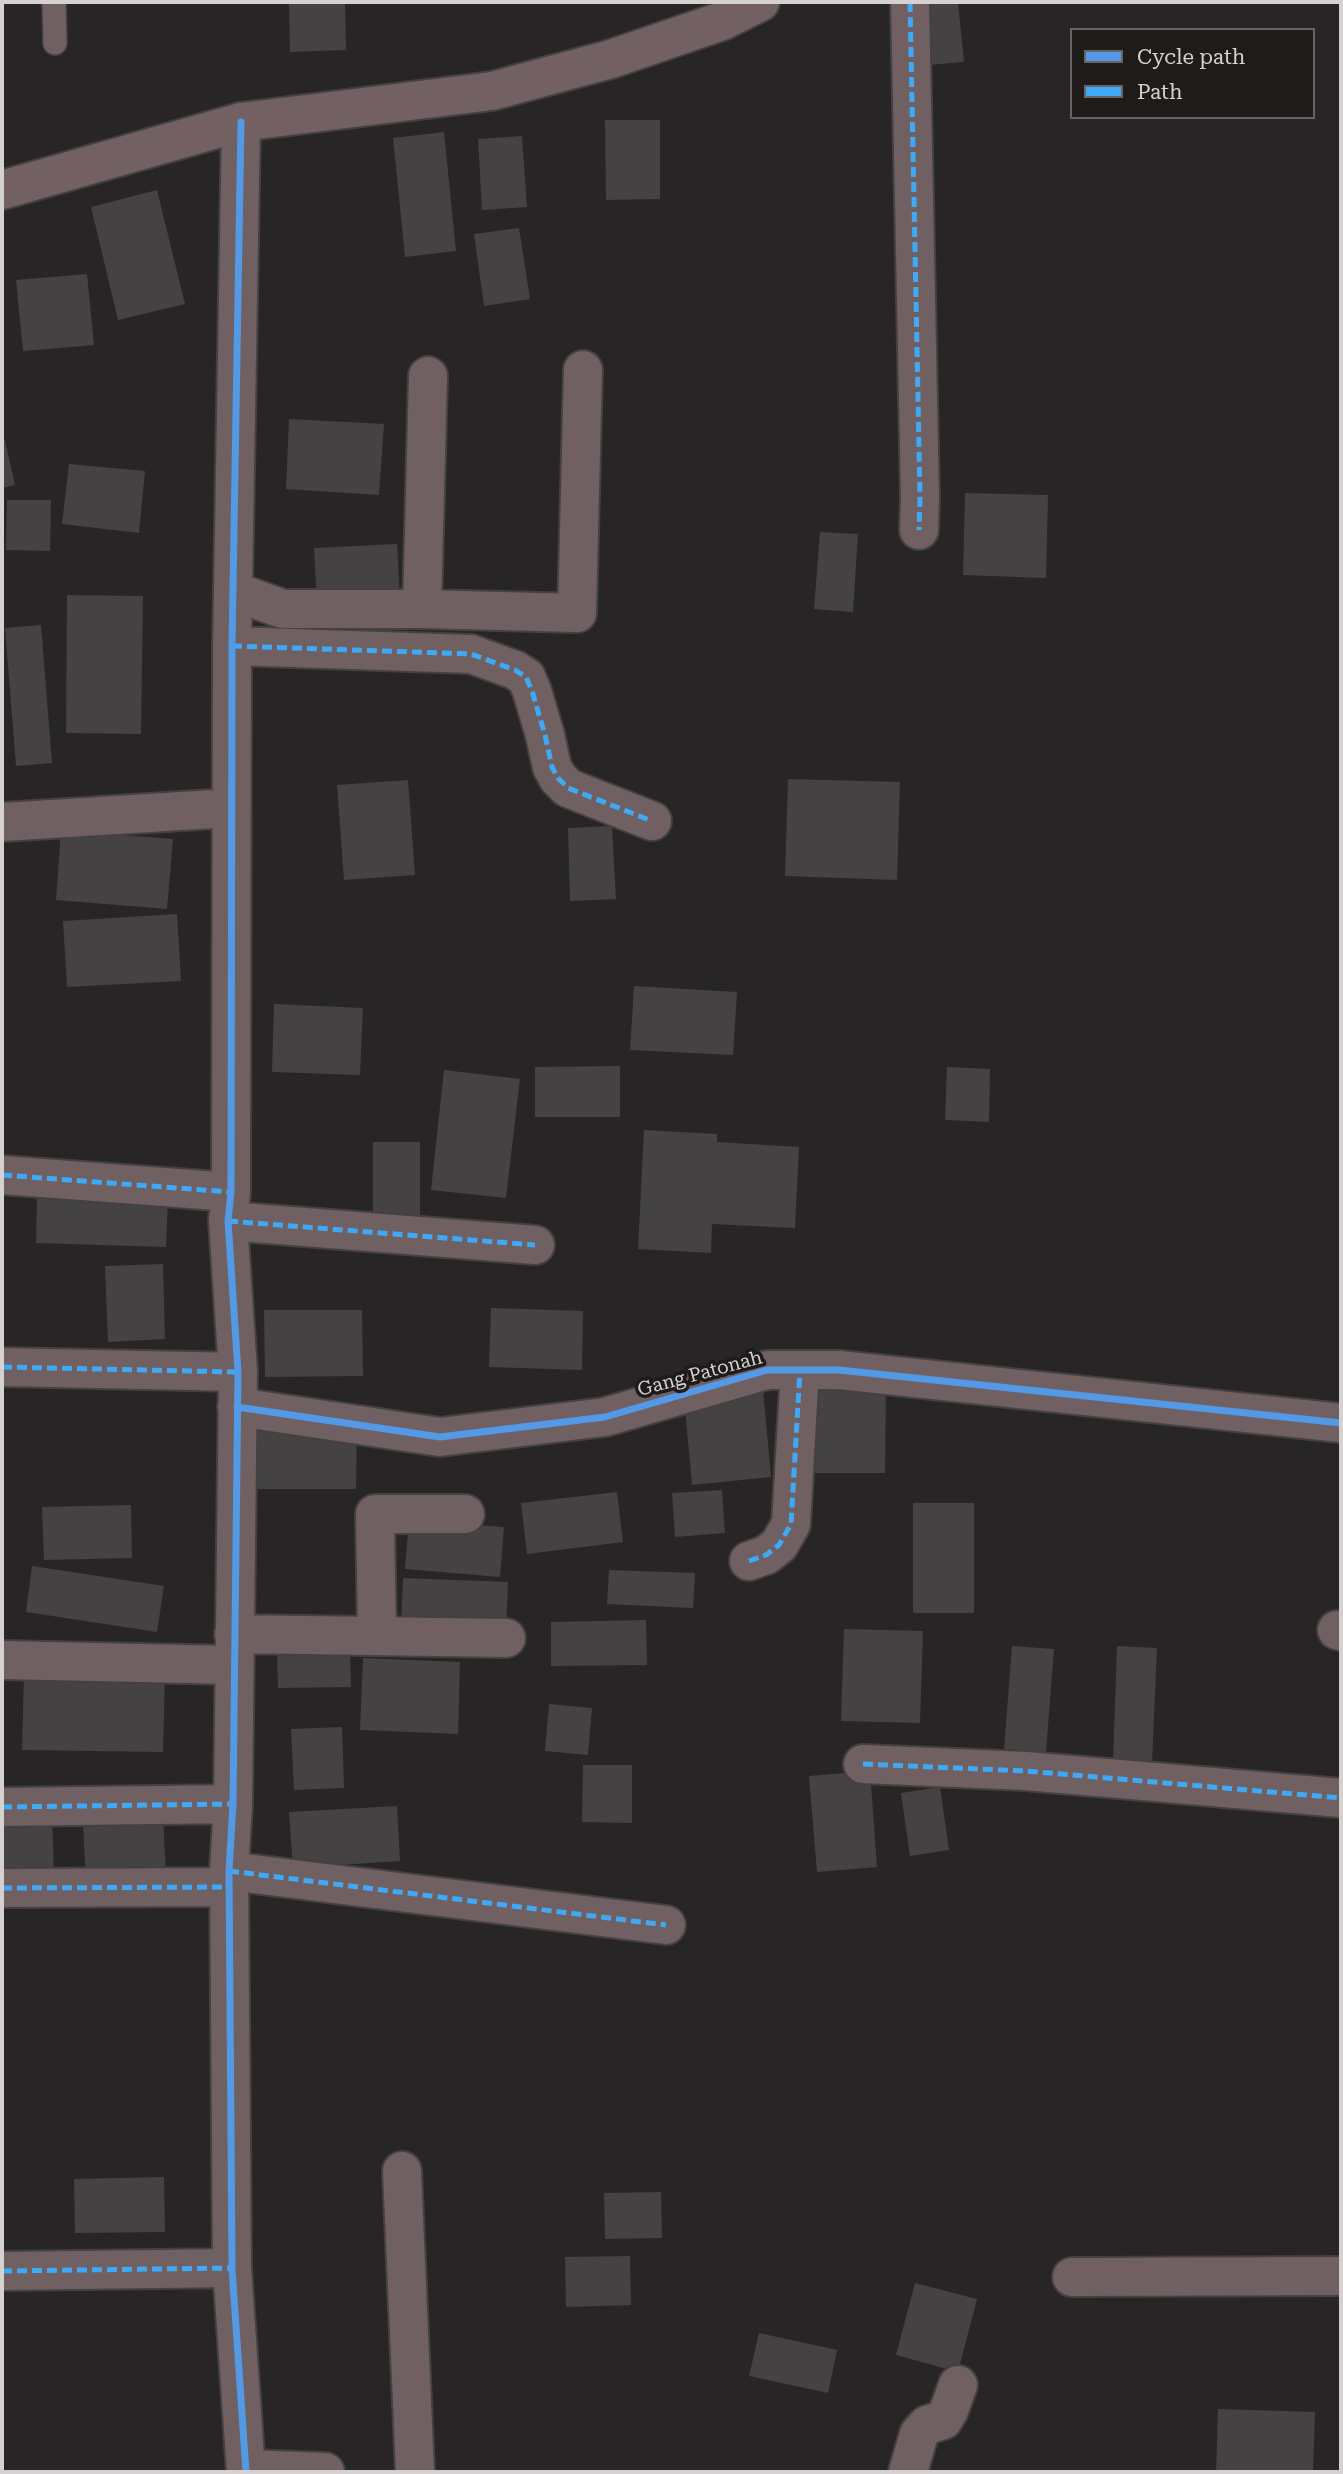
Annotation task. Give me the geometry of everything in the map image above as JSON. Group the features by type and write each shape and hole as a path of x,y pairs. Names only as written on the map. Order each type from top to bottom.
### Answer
{"main road":[{"path":"2,190 241,122 492,91 611,59 722,21 760,2"}],"street":[{"path":"909,2 919,530"},
{"path":"241,122 232,646 229,1207 238,1390 233,1804 229,1879 232,2268 246,2470 326,2472"},
{"path":"233,591 283,609 577,612 583,370"},
{"path":"422,609 428,376"},
{"path":"232,646 471,654 515,670 526,677 533,691 552,768 558,778 568,788 652,821"},
{"path":"2,822 231,808"},
{"path":"2,1175 229,1207 535,1245"},
{"name":"Gang Patonah","path":"2,1367 238,1390 440,1437 605,1416 767,1370 838,1370 1341,1423"},
{"path":"749,1562 766,1555 779,1545 791,1524 800,1370"},
{"path":"377,1636 375,1514 465,1514"},
{"path":"2,1660 233,1649 377,1636 506,1638"},
{"path":"863,1764 1026,1771 1341,1798"},
{"path":"2,1807 233,1804"},
{"path":"2,1888 229,1879 666,1925"},
{"path":"402,2171 415,2472"},
{"path":"2,2271 232,2268"},
{"path":"1072,2277 1341,2276"},
{"path":"908,2472 919,2434 928,2425 943,2420 958,2385"}],"lane":[{"path":"54,2 55,43"}],"building":[{"path":"289,2 345,2 346,50 290,52"},
{"path":"922,2 958,2 964,62 928,65"},
{"path":"605,120 660,120 660,199 606,200"},
{"path":"444,132 456,251 405,257 393,138"},
{"path":"522,136 527,207 482,210 478,139"},
{"path":"157,190 185,304 118,320 91,207"},
{"path":"519,228 530,299 484,306 474,234"},
{"path":"87,274 94,345 23,351 16,280"},
{"path":"289,419 384,424 379,495 286,489"},
{"path":"5,440 15,485 2,488 2,441"},
{"path":"69,464 145,471 139,533 62,524"},
{"path":"965,493 1048,495 1046,578 963,575"},
{"path":"7,500 51,500 50,551 6,550"},
{"path":"820,532 858,534 853,612 814,609"},
{"path":"397,544 401,619 318,623 314,548"},
{"path":"67,595 143,596 141,734 66,733"},
{"path":"41,625 52,763 16,766 5,628"},
{"path":"788,779 900,782 897,880 785,876"},
{"path":"408,780 415,875 344,880 337,785"},
{"path":"612,826 616,899 570,901 568,828"},
{"path":"61,830 173,839 167,909 56,900"},
{"path":"177,914 181,981 67,987 63,921"},
{"path":"634,986 737,992 733,1055 630,1050"},
{"path":"274,1004 363,1008 360,1075 272,1072"},
{"path":"620,1066 620,1117 535,1117 535,1067"},
{"path":"947,1067 990,1069 989,1122 945,1120"},
{"path":"444,1070 520,1079 506,1198 431,1190"},
{"path":"644,1130 717,1134 717,1142 799,1147 795,1228 712,1224 711,1253 638,1249"},
{"path":"373,1142 420,1142 420,1219 373,1219"},
{"path":"37,1195 168,1199 166,1247 36,1243"},
{"path":"163,1264 165,1339 108,1342 105,1266"},
{"path":"491,1308 583,1311 582,1370 489,1367"},
{"path":"264,1310 362,1310 363,1376 265,1377"},
{"path":"808,1380 886,1381 885,1473 807,1473"},
{"path":"763,1389 771,1477 692,1485 684,1397"},
{"path":"357,1429 356,1489 254,1489 254,1430"},
{"path":"722,1490 725,1533 675,1537 672,1493"},
{"path":"617,1492 623,1542 527,1554 521,1503"},
{"path":"913,1503 974,1503 974,1613 913,1613"},
{"path":"131,1505 132,1558 44,1560 42,1507"},
{"path":"409,1520 504,1527 500,1577 405,1569"},
{"path":"32,1566 164,1586 157,1632 26,1612"},
{"path":"609,1570 695,1573 693,1608 607,1604"},
{"path":"403,1578 508,1582 506,1633 401,1630"},
{"path":"646,1620 647,1665 551,1666 551,1622"},
{"path":"844,1629 923,1631 920,1723 841,1721"},
{"path":"1012,1646 1054,1649 1046,1752 1004,1749"},
{"path":"1117,1646 1157,1648 1152,1763 1113,1761"},
{"path":"350,1650 351,1687 278,1688 277,1651"},
{"path":"363,1658 460,1662 458,1734 360,1730"},
{"path":"24,1674 165,1676 163,1752 22,1750"},
{"path":"549,1704 592,1708 588,1755 545,1751"},
{"path":"342,1727 344,1788 294,1790 291,1729"},
{"path":"583,1765 632,1765 632,1823 582,1822"},
{"path":"870,1771 877,1867 817,1872 809,1776"},
{"path":"940,1787 949,1850 910,1856 901,1793"},
{"path":"397,1806 400,1861 293,1868 289,1812"},
{"path":"52,1810 54,1878 2,1879 2,1811"},
{"path":"163,1819 166,1873 86,1878 83,1825"},
{"path":"164,2177 165,2232 75,2233 74,2179"},
{"path":"661,2192 662,2238 605,2239 604,2193"},
{"path":"630,2256 631,2305 566,2307 565,2257"},
{"path":"915,2283 977,2299 958,2372 896,2355"},
{"path":"759,2333 837,2350 828,2393 749,2376"},
{"path":"1218,2409 1315,2412 1313,2472 1216,2472"}],"marked path":[{"path":"910,2 919,530"},
{"path":"232,646 471,654 515,670 526,677 532,691 552,767 558,778 568,788 652,821"},
{"path":"2,1175 231,1192"},
{"path":"228,1221 535,1245"},
{"path":"2,1367 238,1372"},
{"path":"749,1561 766,1555 779,1545 791,1524 800,1370"},
{"path":"863,1764 1026,1771 1341,1798"},
{"path":"2,1807 233,1804"},
{"path":"229,1871 666,1925"},
{"path":"2,1888 229,1887"},
{"path":"2,2271 232,2268"}],"cycle path":[{"path":"241,122 232,646 231,1192 228,1221 238,1372 233,1804 229,1871 232,2268 246,2472"},
{"path":"237,1407 440,1437 605,1417 767,1370 839,1370 1341,1423"}]}
